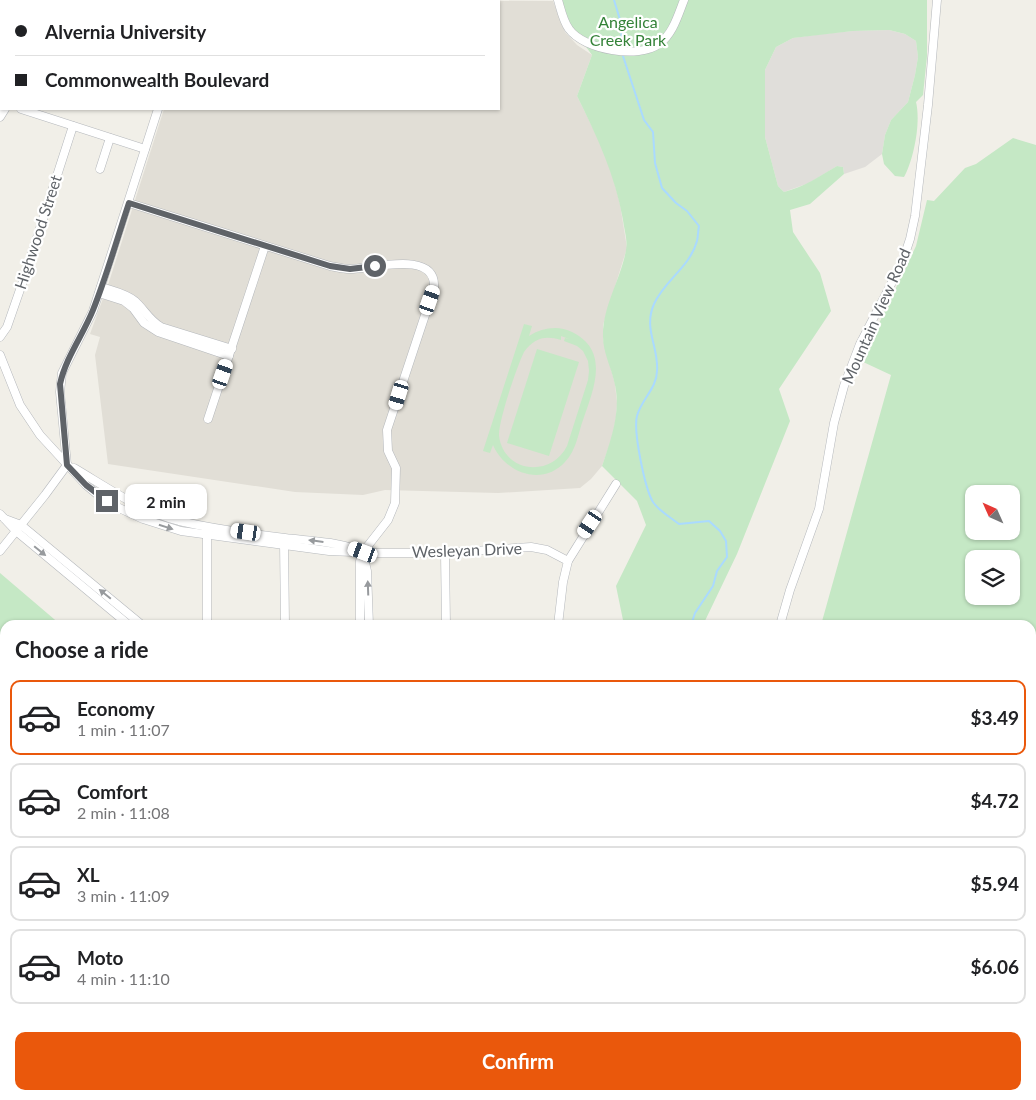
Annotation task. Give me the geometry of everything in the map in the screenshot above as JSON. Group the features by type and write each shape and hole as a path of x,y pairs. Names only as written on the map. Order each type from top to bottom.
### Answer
{"street":[{"path":"558,0 565,22 573,34 593,46 628,50 649,49 663,40 671,30 684,0"},
{"name":"Mountain View Road","path":"781,620 818,509 834,423 844,386 860,344 902,264 910,238 915,216 928,105 937,0"},
{"path":"24,110 145,148"},
{"path":"0,551 67,465 60,384 62,373 90,318 129,203 158,110"},
{"name":"Highwood Street","path":"0,337 7,327 23,281 73,126"},
{"path":"100,169 110,138"},
{"path":"129,203 330,266 350,269 383,265 421,266 431,273 434,288 387,430 388,451 396,468 395,503 388,520 363,552 359,568 360,620"},
{"path":"208,419 265,246"},
{"path":"100,290 124,301 133,308 144,323 158,332 230,352"},
{"name":"Wesleyan Drive","path":"0,355 20,405 40,435 67,465 125,500 145,509 207,530 284,541 345,546 363,552 445,553 531,547 547,550 568,561"},
{"path":"559,620 563,582 568,561 616,484"},
{"path":"2,516 136,620"},
{"path":"18,528 123,620"},
{"path":"207,530 207,620"},
{"path":"284,541 285,620"},
{"path":"363,552 367,571 369,620"},
{"path":"445,553 446,620"}],"shaded area":[{"path":"500,1 553,1 565,32 577,45 592,55 577,96 598,138 611,170 620,204 627,248 603,325 603,339 615,384 616,418 612,438 602,466 580,488 498,493 385,490 363,495 295,492 108,464 95,355 100,337 90,334 109,282 164,110 500,110"},
{"path":"889,30 905,34 916,41 918,57 908,102 891,120 885,135 882,154 865,167 844,174 843,167 837,166 809,183 784,192 778,186 765,137 765,70 776,47 793,38 853,31"}],"green space":[{"name":"Angelica Creek Park","path":"561,0 927,0 927,56 923,95 916,102 918,120 916,140 904,177 895,176 884,164 882,154 885,135 891,120 908,102 918,57 916,41 905,34 889,30 853,31 793,38 776,47 765,70 765,137 778,186 784,192 791,190 837,166 843,167 844,174 810,204 790,210 793,232 820,273 831,311 779,389 790,421 737,554 705,620 623,620 616,586 646,525 637,501 602,466 614,424 617,403 614,381 604,348 603,326 624,261 626,239 620,203 610,172 577,96 592,55 570,25"},
{"path":"1013,138 1036,145 1036,620 822,620 891,375 861,361 916,246 927,200 934,201 965,168 976,164"},
{"path":"524,324 532,326 529,336 545,329 556,328 572,332 584,340 592,350 596,372 591,396 569,458 556,470 546,474 535,475 515,469 506,463 493,445 490,453 483,451","holes":["561,336 569,339 565,338 564,341 577,346 583,351 588,361 589,371 588,380 567,446 560,456 540,467 518,464 509,458 499,436 505,407 521,359 528,347 540,339 561,340"]},
{"path":"537,349 579,362 549,456 507,443"},
{"path":"0,573 55,620 0,620"}],"waterway":[{"path":"614,0 621,23 622,48"},
{"path":"622,53 644,120 653,132 655,163 662,188 676,203 687,211 699,226 694,250 689,259 658,296 651,313 650,322 657,371 652,388 639,410 636,423 643,473 655,505 679,524 709,521 720,531 726,541 727,557 717,571 713,586 695,613 693,620"}],"route":[{"path":"107,501 98,496 67,465 60,384 62,373 93,311 129,203 330,266 350,269 375,266"}]}
